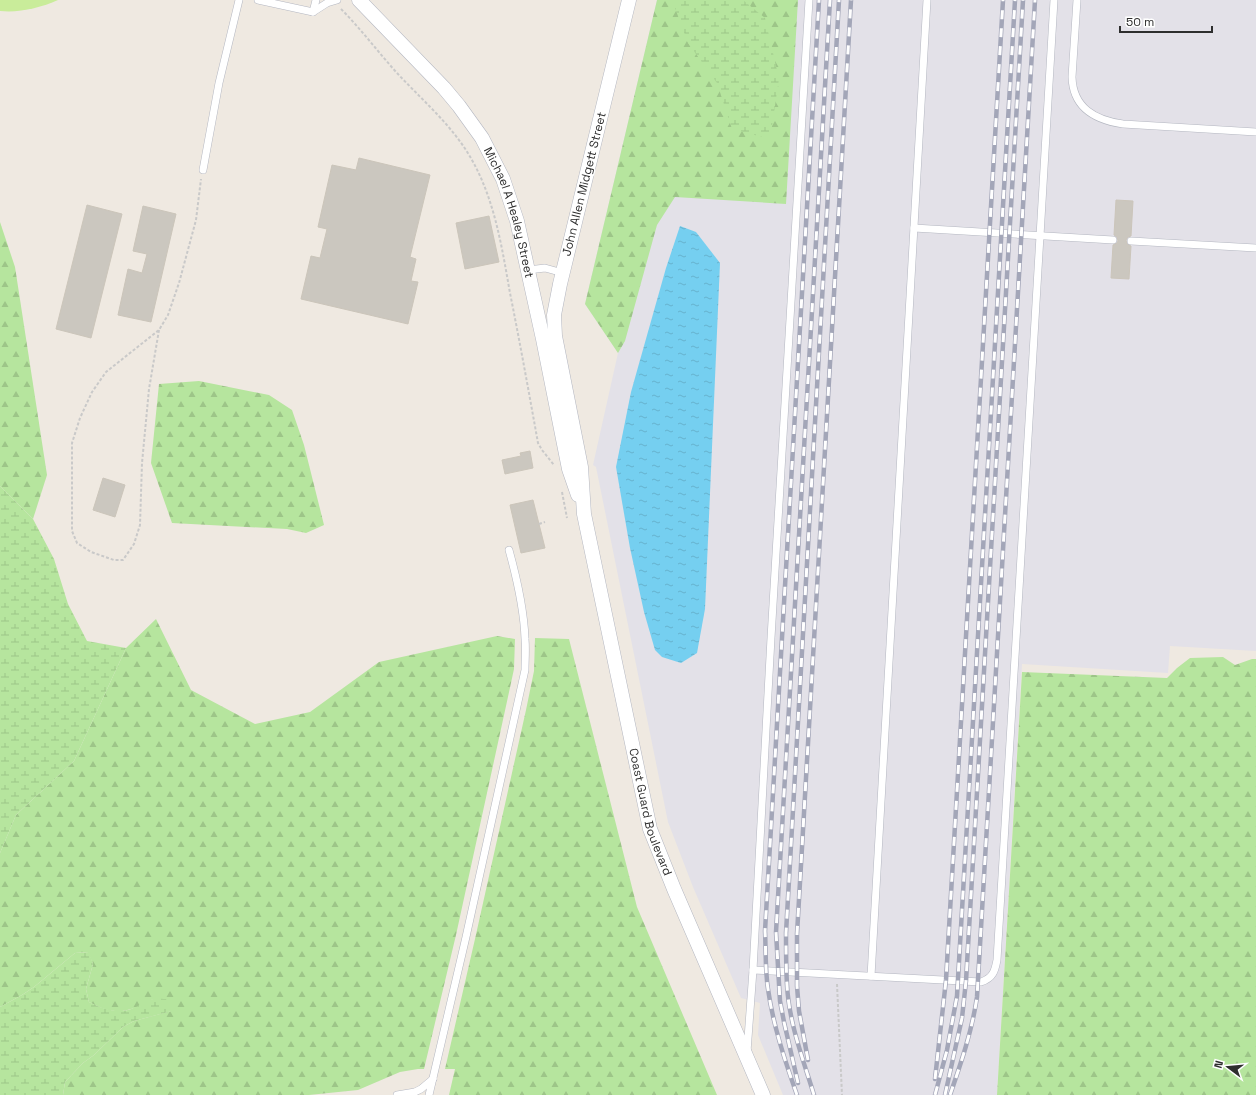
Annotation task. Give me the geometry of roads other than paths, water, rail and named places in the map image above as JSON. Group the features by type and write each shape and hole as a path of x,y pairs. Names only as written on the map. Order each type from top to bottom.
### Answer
{"street":[{"name":"Michael A Healey Street","path":"360,0 444,88 472,122 496,162 517,221 575,468"},
{"name":"John Allen Midgett Street","path":"575,468 562,369 556,344 554,324 556,303 629,0"},
{"name":"Coast Guard Boulevard","path":"575,468 650,829 674,889 763,1095"}],"lane":[{"path":"203,170 219,82 239,0"},
{"path":"258,0 313,12 327,3 335,1"},
{"path":"313,12 316,0"},
{"path":"747,1058 770,638 809,0"},
{"path":"871,976 926,0"},
{"path":"753,970 981,982 992,976 996,968 1054,0"},
{"path":"1077,0 1072,81 1075,93 1086,110 1104,121 1123,124 1256,132"},
{"path":"914,228 1113,240"},
{"path":"1131,241 1256,248"},
{"path":"528,270 545,268 563,273"},
{"path":"429,1095 466,937 525,670 526,639 522,609 510,550"},
{"path":"397,1095 415,1092 433,1078"}],"water":[{"path":"680,226 696,232 720,263 705,609 697,653 681,663 662,657 655,650 644,612 630,548 616,467 631,392 666,268"}],"railway":[{"path":"797,1095 780,1043 770,1002 766,975 765,931 819,0"},
{"path":"798,1083 780,1001 776,932 830,0"},
{"path":"814,1095 797,1041 788,999 786,933 839,0"},
{"path":"808,1060 799,1011 797,986 797,934 851,0"},
{"path":"935,1079 946,980 1003,0"},
{"path":"935,1095 947,1050 957,996 1015,0"},
{"path":"945,1095 962,1018 966,981 1023,0"},
{"path":"950,1095 969,1035 977,997 1035,0"}]}
